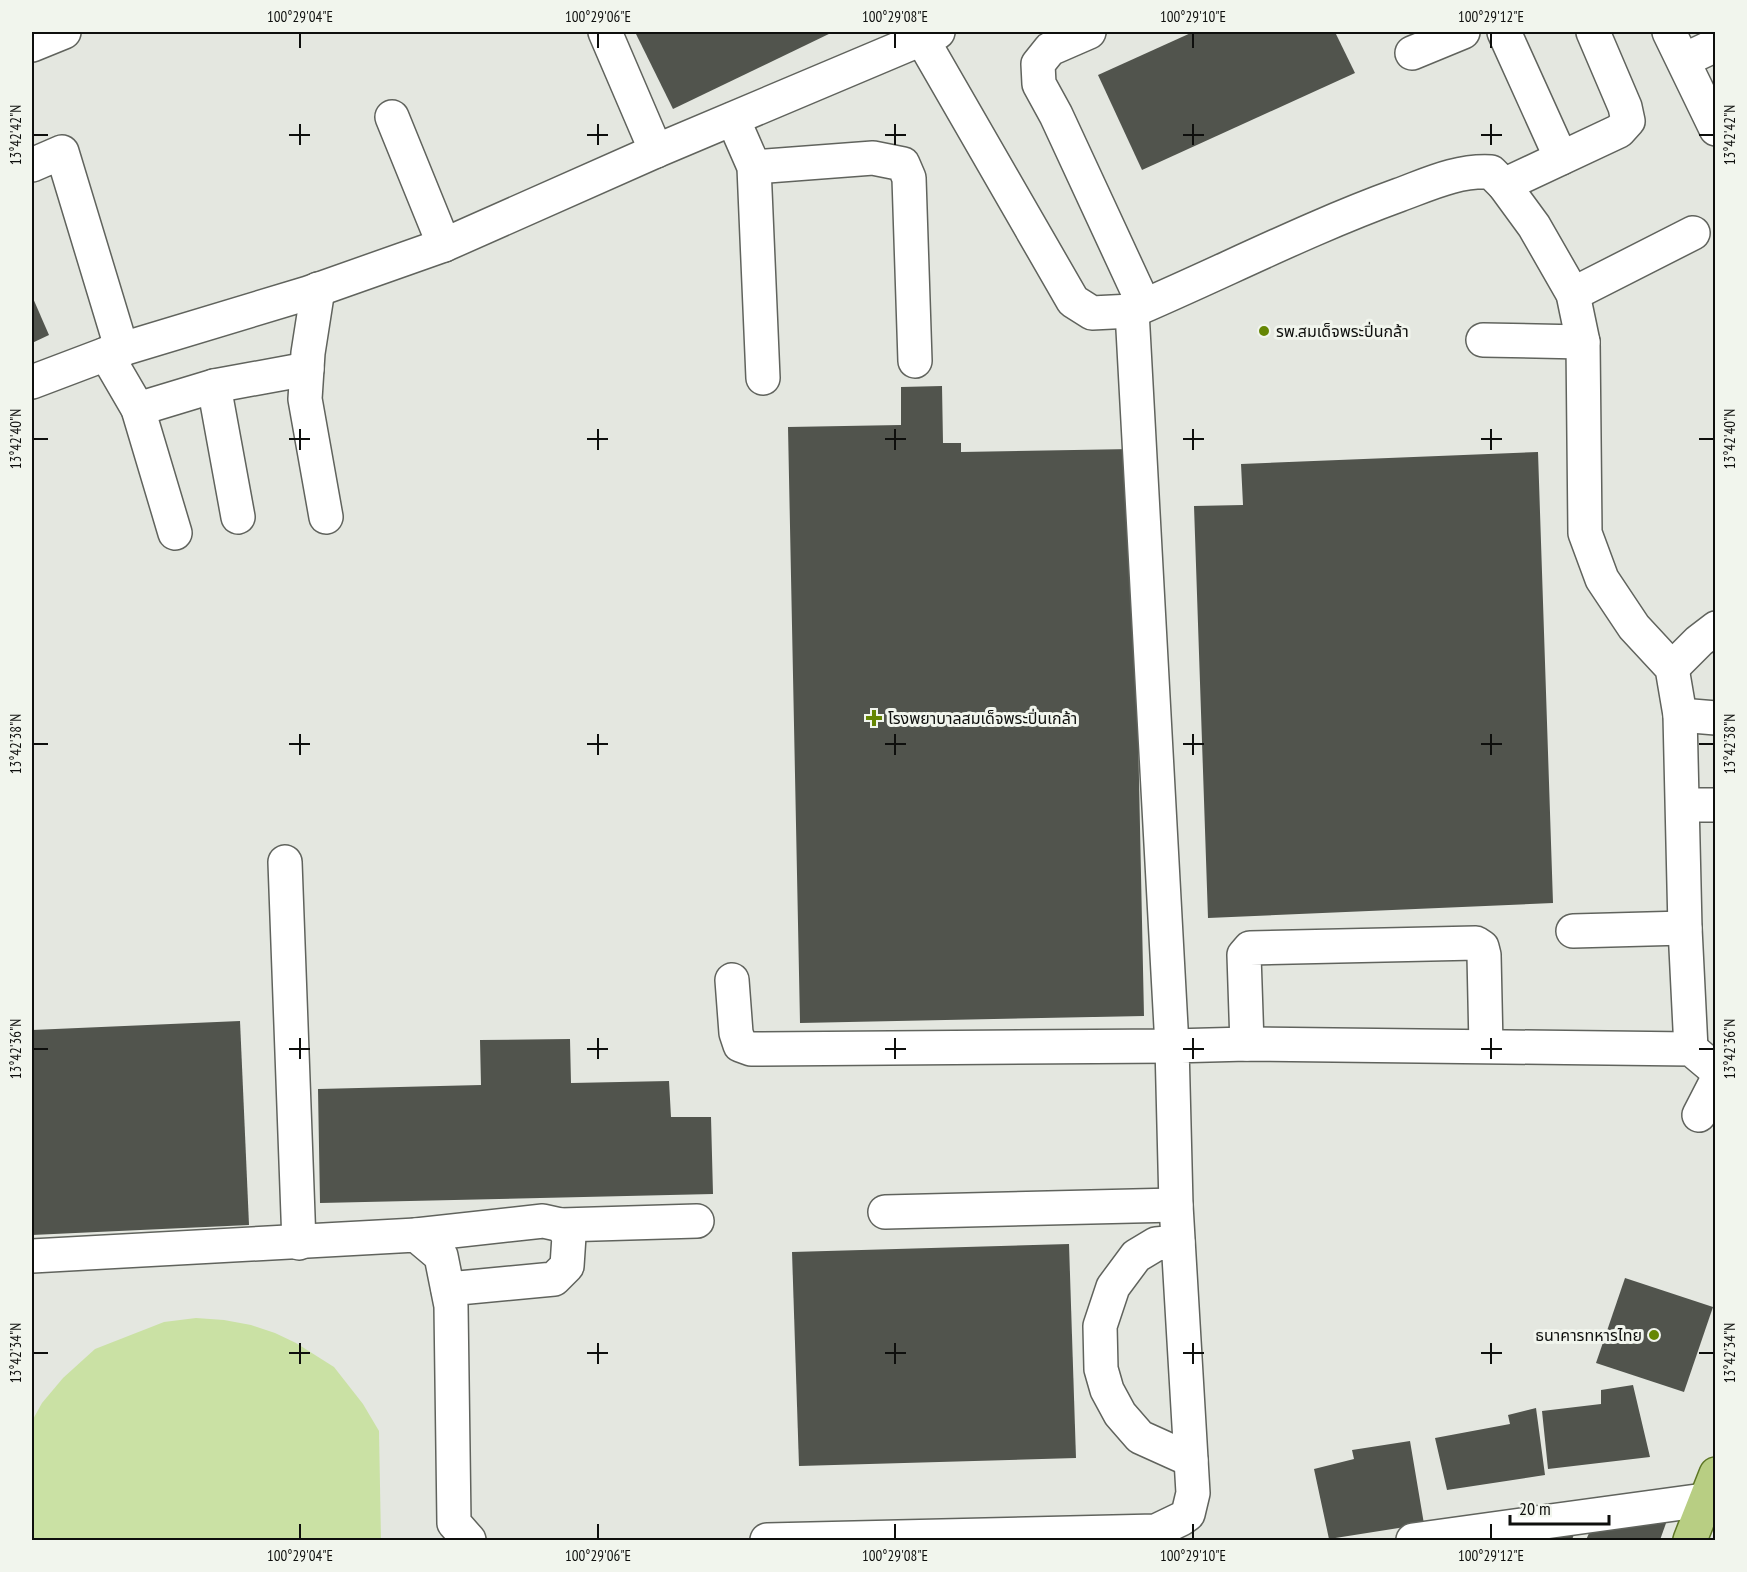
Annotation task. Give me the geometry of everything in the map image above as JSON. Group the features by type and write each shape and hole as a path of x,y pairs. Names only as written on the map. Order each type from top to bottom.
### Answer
{"main road":[{"path":"1690,1540 1710,1487"}],"street":[{"path":"32,45 64,32"},
{"path":"605,32 656,151"},
{"path":"767,1540 1156,1531 1188,1514 1193,1493 1176,1205 1172,1046 1138,308 1056,115 1039,84 1038,64 1050,49 1089,32"},
{"path":"1412,53 1463,32"},
{"path":"1504,32 1561,158"},
{"path":"1504,185 1619,131 1628,121 1625,107 1593,32"},
{"path":"1669,32 1716,129"},
{"path":"32,382 114,352 318,289 444,245 926,34 1073,301 1092,313 1138,308 1358,210 1448,177 1474,171 1491,172 1504,185 1534,226 1573,294 1583,342 1585,533 1602,579 1634,627 1672,668 1680,715 1685,928 1691,1049"},
{"path":"1684,60 1716,45"},
{"path":"392,117 444,245"},
{"path":"733,119 754,167 763,378"},
{"path":"32,165 62,152 114,352 138,409 175,533"},
{"path":"754,167 873,158 903,164 909,178 915,361"},
{"path":"1573,294 1693,233"},
{"path":"318,289 307,369 306,399 326,517"},
{"path":"1483,340 1583,342"},
{"path":"138,409 214,386 307,369"},
{"path":"214,386 238,517"},
{"path":"1672,668 1699,641 1716,628"},
{"path":"1680,715 1716,717"},
{"path":"1683,805 1716,805"},
{"path":"285,862 299,1243"},
{"path":"1573,931 1685,928"},
{"path":"1247,1044 1244,956 1250,948 1476,943 1482,947 1484,955 1486,1046"},
{"path":"732,980 736,1033 740,1045 751,1049 1247,1044 1691,1049 1716,1070"},
{"path":"1699,1115 1716,1082"},
{"path":"885,1212 1176,1205"},
{"path":"32,1256 416,1235 543,1221 561,1225 697,1221"},
{"path":"448,1289 554,1280 567,1266 569,1236 561,1225"},
{"path":"416,1235 441,1256 451,1306 458,1535"},
{"path":"1178,1242 1156,1244 1136,1256 1113,1287 1100,1326 1101,1369 1107,1390 1120,1414 1140,1437 1191,1460"},
{"path":"1413,1540 1710,1487"}],"green space":[{"path":"196,1318 251,1325 275,1333 296,1343 334,1367 363,1404 379,1431 381,1540 32,1540 32,1421 42,1403 63,1378 95,1349 164,1322"}],"building":[{"path":"635,32 833,32 673,109"},
{"path":"1193,32 1335,32 1355,73 1142,170 1098,75"},
{"path":"32,296 49,335 32,343"},
{"path":"942,386 943,443 961,443 961,452 1132,449 1144,1016 800,1023 788,427 901,425 901,387"},
{"path":"1538,452 1553,903 1208,918 1194,506 1243,505 1241,464"},
{"path":"240,1021 249,1225 32,1235 32,1030"},
{"path":"570,1039 571,1083 669,1081 671,1117 711,1117 713,1194 320,1203 318,1089 481,1085 480,1040"},
{"path":"1069,1244 1076,1458 799,1466 792,1252"},
{"name":"ธนาคารทหารไทย","path":"1625,1278 1713,1307 1684,1392 1596,1363"},
{"path":"1633,1385 1650,1457 1548,1469 1542,1411 1601,1404 1601,1390"},
{"path":"1536,1408 1545,1475 1447,1490 1435,1438 1510,1424 1508,1415"},
{"path":"1410,1441 1424,1524 1329,1539 1314,1469 1354,1459 1352,1450"},
{"path":"1670,1512 1660,1540 1586,1540 1593,1524"},
{"path":"1575,1531 1572,1540 1513,1540"}],"place":[{"name":"รพ.สมเด็จพระปิ่นกล้า","path":"1264,331"},
{"name":"โรงพยาบาลสมเด็จพระปิ่นเกล้า","path":"874,718"},
{"name":"ธนาคารทหารไทย","path":"1654,1335"}]}
